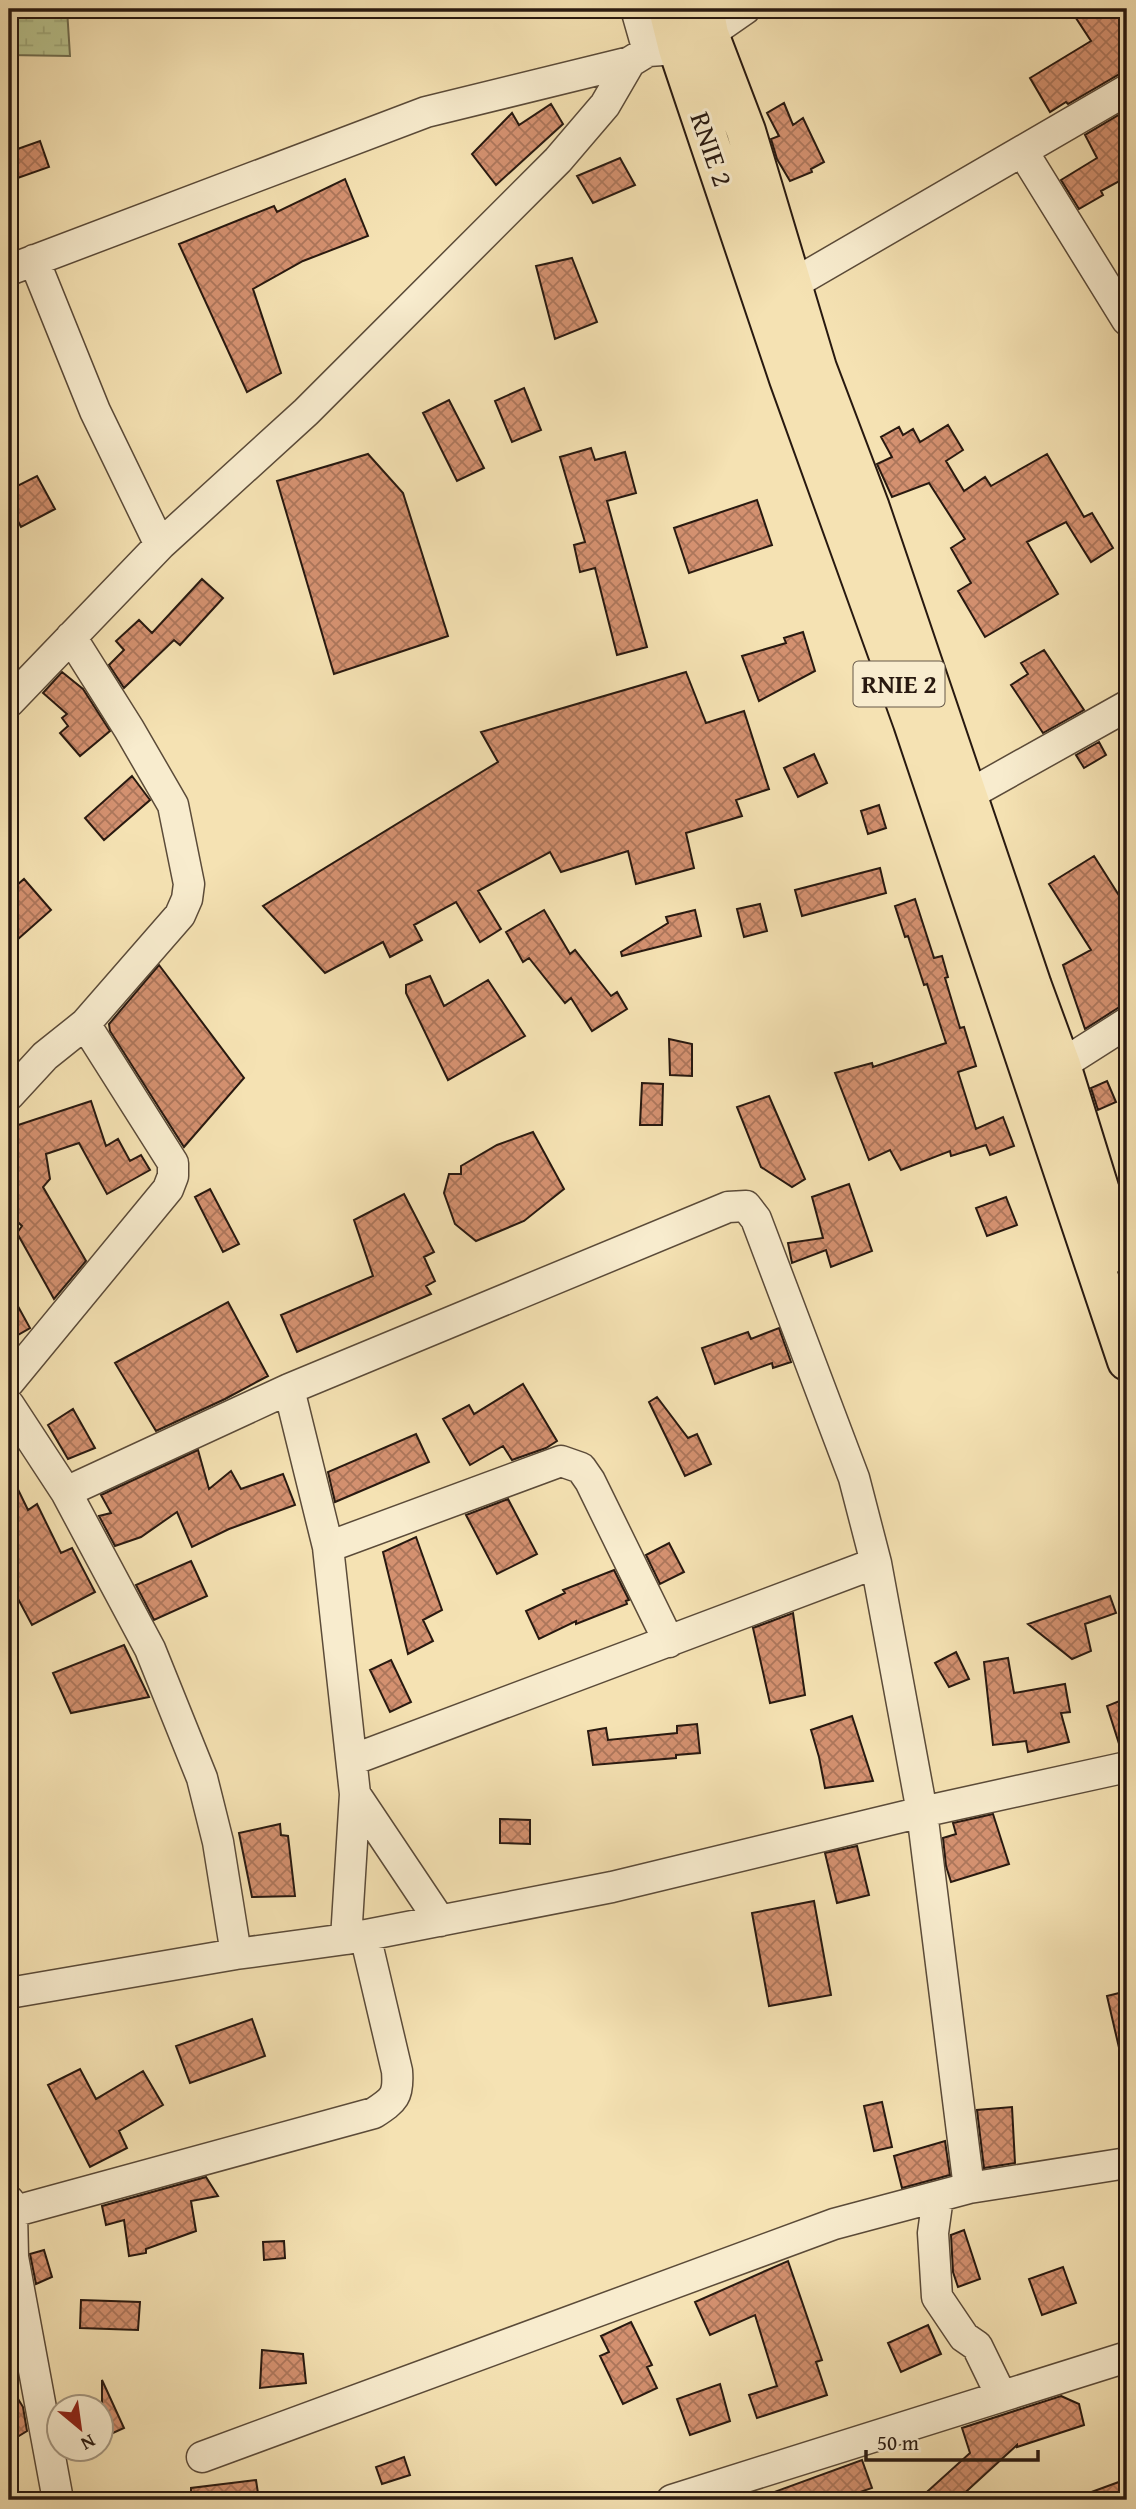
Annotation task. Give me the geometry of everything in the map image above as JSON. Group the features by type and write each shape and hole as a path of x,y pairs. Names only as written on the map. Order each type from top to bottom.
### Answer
{"highway":[{"name":"RNIE 2","path":"668,9 674,41 793,391 913,723 1127,1360"},
{"name":"RNIE 2","path":"674,41 746,131 817,368 870,508 1061,1065 1100,1191 1127,1255"}],"street":[{"path":"636,9 674,41"},
{"path":"160,545 21,265 426,112 674,41 745,9"},
{"path":"9,702 160,545 306,412 558,160 605,105 674,41"},
{"path":"793,284 1127,90"},
{"path":"1023,152 1127,320"},
{"path":"9,1095 45,1056 85,1024 180,915 187,899 189,884 173,805 71,637"},
{"path":"968,795 1127,706"},
{"path":"1061,1065 1127,1023"},
{"path":"9,1382 168,1189 173,1176 173,1163 85,1024"},
{"path":"66,1492 289,1389 728,1207 746,1206 756,1219 854,1478 876,1563 922,1812 969,2188"},
{"path":"58,2500 11,2259 10,2207 374,2113 392,2102 398,2088 397,2071 355,1937 355,1794 328,1547 289,1389"},
{"path":"9,1405 66,1492 150,1649 202,1778 218,1842 236,1954"},
{"path":"328,1547 561,1461 581,1468 590,1480 669,1642"},
{"path":"352,1760 876,1563"},
{"path":"11,1985 355,1937 440,1921 612,1887 922,1812 1127,1767"},
{"path":"355,1794 440,1921"},
{"path":"202,2457 834,2224 969,2188 1127,2163"},
{"path":"938,2197 933,2234 937,2297 964,2337 977,2346 997,2387"},
{"path":"672,2500 1127,2357"}],"green space":[{"path":"9,9 67,9 70,56 9,55"}],"building":[{"path":"1070,9 1127,9 1127,73 1118,75 1050,112 1030,78 1091,41"},
{"path":"784,103 793,125 803,118 824,162 811,169 812,172 790,181 777,159 771,139 779,136 767,113"},
{"path":"551,104 563,124 496,185 472,154 512,113 519,125"},
{"path":"1127,110 1127,177 1101,191 1103,195 1079,209 1061,180 1097,158 1085,135"},
{"path":"40,141 49,167 9,181 9,152"},
{"path":"620,158 635,185 593,203 577,176"},
{"path":"345,179 368,236 303,261 253,289 281,373 247,392 179,244 274,206 277,212"},
{"path":"572,258 597,322 555,339 536,266"},
{"path":"524,388 541,430 512,442 495,401"},
{"path":"449,400 484,468 457,481 423,413"},
{"path":"948,425 963,450 946,461 964,491 985,477 991,486 1047,454 1084,517 1092,513 1113,548 1091,562 1066,522 1027,542 1058,594 985,637 958,591 971,583 951,548 965,539 929,483 892,497 877,464 892,457 881,437 899,427 903,435 913,429 920,442"},
{"path":"591,448 595,460 625,452 636,493 607,501 647,647 617,655 595,568 580,572 574,545 585,542 560,457"},
{"path":"368,454 403,493 448,636 334,674 277,481"},
{"path":"37,476 55,509 21,527 9,504 9,490"},
{"path":"757,500 772,545 689,573 674,528"},
{"path":"202,579 223,598 180,645 174,640 124,688 109,665 124,650 116,641 139,620 152,633"},
{"path":"803,632 815,671 759,701 742,656 786,643 784,638"},
{"path":"1044,650 1084,710 1043,733 1011,685 1028,674 1021,663"},
{"path":"62,672 83,689 110,731 80,756 60,733 68,726 62,718 67,714 43,693"},
{"path":"686,672 706,723 744,711 769,789 736,800 742,816 686,833 694,868 636,884 628,851 561,872 550,852 478,891 501,929 480,942 456,902 414,925 422,940 390,957 383,942 325,973 263,906 498,762 481,732"},
{"path":"1099,742 1106,755 1084,768 1076,755"},
{"path":"814,754 827,783 798,797 784,768"},
{"path":"132,776 150,800 104,840 85,818"},
{"path":"879,805 886,828 868,834 861,811"},
{"path":"1094,856 1127,908 1127,1006 1118,1008 1085,1029 1063,965 1091,950 1049,884"},
{"path":"880,868 886,893 802,916 795,890"},
{"path":"24,879 51,910 9,947 9,892"},
{"path":"915,899 934,958 942,956 948,977 945,978 960,1028 964,1027 976,1066 958,1072 976,1129 1003,1117 1014,1146 990,1155 986,1145 951,1156 950,1151 901,1170 890,1150 869,1160 835,1073 872,1063 873,1067 946,1043 927,984 924,985 895,906"},
{"path":"760,904 767,931 744,937 737,909"},
{"path":"544,910 570,954 575,950 611,996 617,992 627,1009 592,1031 571,998 565,1003 529,958 523,962 506,932"},
{"path":"695,910 701,936 622,956 621,952 668,923 666,917"},
{"path":"159,965 244,1078 184,1147 110,1031 109,1024"},
{"path":"430,976 444,1006 488,980 525,1036 448,1080 406,993 406,985"},
{"path":"669,1039 692,1044 692,1076 670,1075"},
{"path":"1107,1081 1116,1102 1098,1110 1091,1088"},
{"path":"642,1083 663,1084 662,1125 640,1125"},
{"path":"769,1096 805,1179 792,1187 761,1167 737,1107"},
{"path":"91,1101 106,1146 118,1139 130,1161 141,1155 150,1170 107,1194 79,1143 46,1154 50,1179 43,1187 86,1261 54,1299 17,1233 22,1226 9,1214 9,1128"},
{"path":"533,1132 564,1189 524,1221 476,1241 455,1224 444,1193 449,1174 461,1174 461,1166 497,1145"},
{"path":"849,1184 872,1251 831,1267 826,1250 792,1263 788,1243 823,1238 812,1197"},
{"path":"210,1189 239,1244 223,1252 195,1197"},
{"path":"404,1194 434,1252 424,1257 435,1281 426,1286 431,1294 297,1352 281,1315 373,1276 354,1220"},
{"path":"1006,1197 1017,1225 987,1236 976,1208"},
{"path":"9,1290 30,1328 9,1340"},
{"path":"228,1302 268,1376 156,1431 115,1363"},
{"path":"779,1328 791,1362 773,1368 772,1363 715,1384 702,1348 748,1332 751,1339"},
{"path":"523,1384 557,1441 546,1448 512,1460 503,1446 470,1465 443,1419 469,1405 474,1414"},
{"path":"657,1397 688,1438 697,1434 711,1464 685,1476 649,1402"},
{"path":"73,1409 95,1448 68,1459 48,1425"},
{"path":"416,1434 429,1462 335,1502 328,1472"},
{"path":"198,1450 209,1489 231,1471 241,1489 283,1474 295,1505 229,1529 192,1547 177,1512 141,1537 115,1546 99,1516 111,1513 101,1495"},
{"path":"9,1471 28,1510 37,1504 61,1553 72,1548 95,1592 32,1625 9,1582"},
{"path":"508,1499 537,1554 497,1574 466,1515"},
{"path":"416,1537 442,1610 423,1620 433,1641 408,1654 383,1552"},
{"path":"669,1543 684,1572 660,1584 646,1555"},
{"path":"191,1561 207,1596 154,1620 136,1585"},
{"path":"614,1570 629,1600 626,1601 627,1604 576,1624 576,1621 539,1639 526,1611 565,1593 563,1590"},
{"path":"1110,1596 1116,1613 1085,1624 1091,1651 1072,1659 1028,1624"},
{"path":"793,1613 805,1695 770,1703 753,1628"},
{"path":"124,1645 149,1697 71,1713 53,1673"},
{"path":"956,1652 969,1679 949,1687 935,1663"},
{"path":"1008,1658 1014,1693 1065,1684 1070,1712 1061,1713 1069,1742 1028,1752 1026,1741 993,1745 984,1662"},
{"path":"391,1660 411,1702 390,1712 370,1670"},
{"path":"1127,1698 1127,1750 1121,1750 1107,1706"},
{"path":"852,1716 873,1781 825,1788 811,1730"},
{"path":"697,1724 700,1753 676,1755 676,1758 593,1765 588,1731 606,1728 608,1740 677,1733 677,1726"},
{"path":"993,1814 1009,1864 951,1882 943,1838 956,1834 953,1823"},
{"path":"500,1819 530,1820 530,1844 500,1843"},
{"path":"280,1824 281,1835 288,1836 295,1896 252,1897 239,1833"},
{"path":"857,1846 869,1895 837,1903 825,1853"},
{"path":"814,1901 831,1995 769,2006 752,1913"},
{"path":"1127,1991 1127,2051 1120,2052 1107,1996"},
{"path":"252,2019 265,2056 190,2083 176,2046"},
{"path":"80,2069 96,2099 143,2071 163,2105 119,2131 127,2148 90,2167 48,2085"},
{"path":"882,2102 892,2147 874,2151 864,2106"},
{"path":"1012,2107 1015,2163 984,2168 977,2110"},
{"path":"945,2141 950,2175 902,2188 894,2156"},
{"path":"206,2177 218,2196 191,2201 196,2231 146,2249 146,2253 129,2256 124,2220 106,2225 102,2206"},
{"path":"964,2230 980,2279 958,2287 953,2272 951,2235"},
{"path":"284,2241 285,2258 264,2260 263,2242"},
{"path":"44,2250 52,2277 36,2284 30,2254"},
{"path":"788,2261 822,2360 816,2362 827,2395 757,2418 749,2395 777,2386 755,2315 710,2335 695,2302"},
{"path":"1063,2267 1076,2303 1042,2315 1029,2279"},
{"path":"81,2300 140,2302 138,2330 80,2328"},
{"path":"631,2322 652,2365 647,2367 657,2388 623,2404 600,2356 609,2352 601,2336"},
{"path":"928,2325 941,2354 901,2372 888,2343"},
{"path":"262,2350 303,2354 306,2383 260,2388"},
{"path":"102,2380 108,2394 102,2394"},
{"path":"9,2384 23,2407 27,2431 9,2442"},
{"path":"720,2384 730,2421 690,2435 677,2399"},
{"path":"1061,2396 1079,2404 1084,2425 1017,2445 957,2500 918,2500 970,2453 962,2428"},
{"path":"116,2411 124,2428 116,2432"},
{"path":"404,2457 410,2475 382,2484 376,2467"},
{"path":"862,2460 872,2488 837,2500 758,2500 758,2498"},
{"path":"1127,2479 1127,2500 1075,2500 1075,2498"},
{"path":"256,2480 259,2500 191,2500 191,2488"}]}
